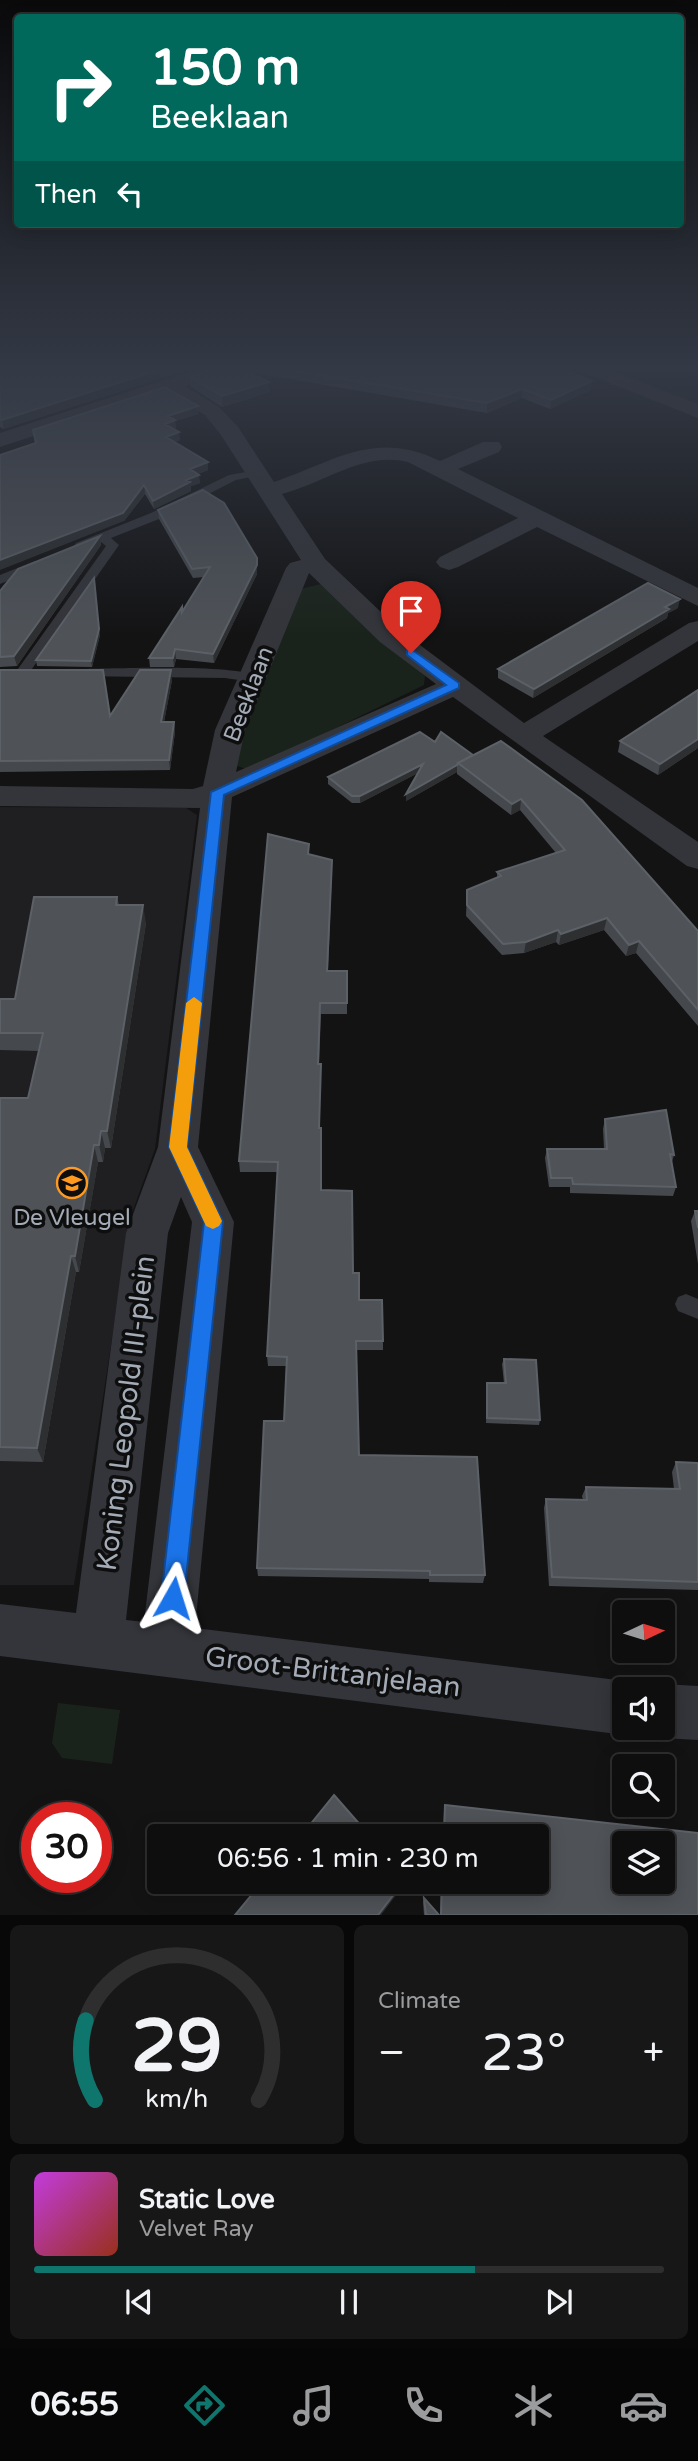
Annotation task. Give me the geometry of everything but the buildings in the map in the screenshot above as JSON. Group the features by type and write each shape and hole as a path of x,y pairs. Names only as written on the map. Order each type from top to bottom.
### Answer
{"street":[{"path":"246,457 316,564 390,636 523,736 698,858"},
{"path":"262,482 291,486 361,457"},
{"path":"416,457 698,598"},
{"path":"439,469 466,457"},
{"path":"449,562 536,518"},
{"name":"Beeklaan","path":"218,792 230,730 299,568 316,564"},
{"path":"523,736 698,629"},
{"name":"Beeklaan","path":"218,792 455,686"},
{"path":"0,796 194,799 218,792"},
{"name":"Koning Leopold III-plein","path":"98,1641 147,1233 178,1147 218,792"},
{"path":"167,1650 213,1222 178,1147"},
{"name":"Groot-Brittanjelaan","path":"0,1630 612,1706"},
{"path":"675,1712 698,1713"}],"lane":[{"path":"64,553 155,516 233,477 262,482"},
{"path":"23,673 113,545 103,537"},
{"path":"0,580 51,558"},
{"path":"62,673 225,674 252,678"}],"shaded area":[{"path":"321,584 425,676 424,685 250,770 234,765 238,730 300,589"},
{"name":"De Vleugel","path":"0,807 186,808 197,815 155,1149 131,1216 74,1585 0,1585"},
{"path":"58,1703 120,1710 112,1764 62,1758 52,1743"}],"slow traffic":[{"path":"194,1003 178,1147 213,1221"}],"place":[{"name":"De Vleugel","path":"72,1183"}],"route":[{"path":"173,1598 213,1222 178,1147 218,792 455,686 411,653"}]}
